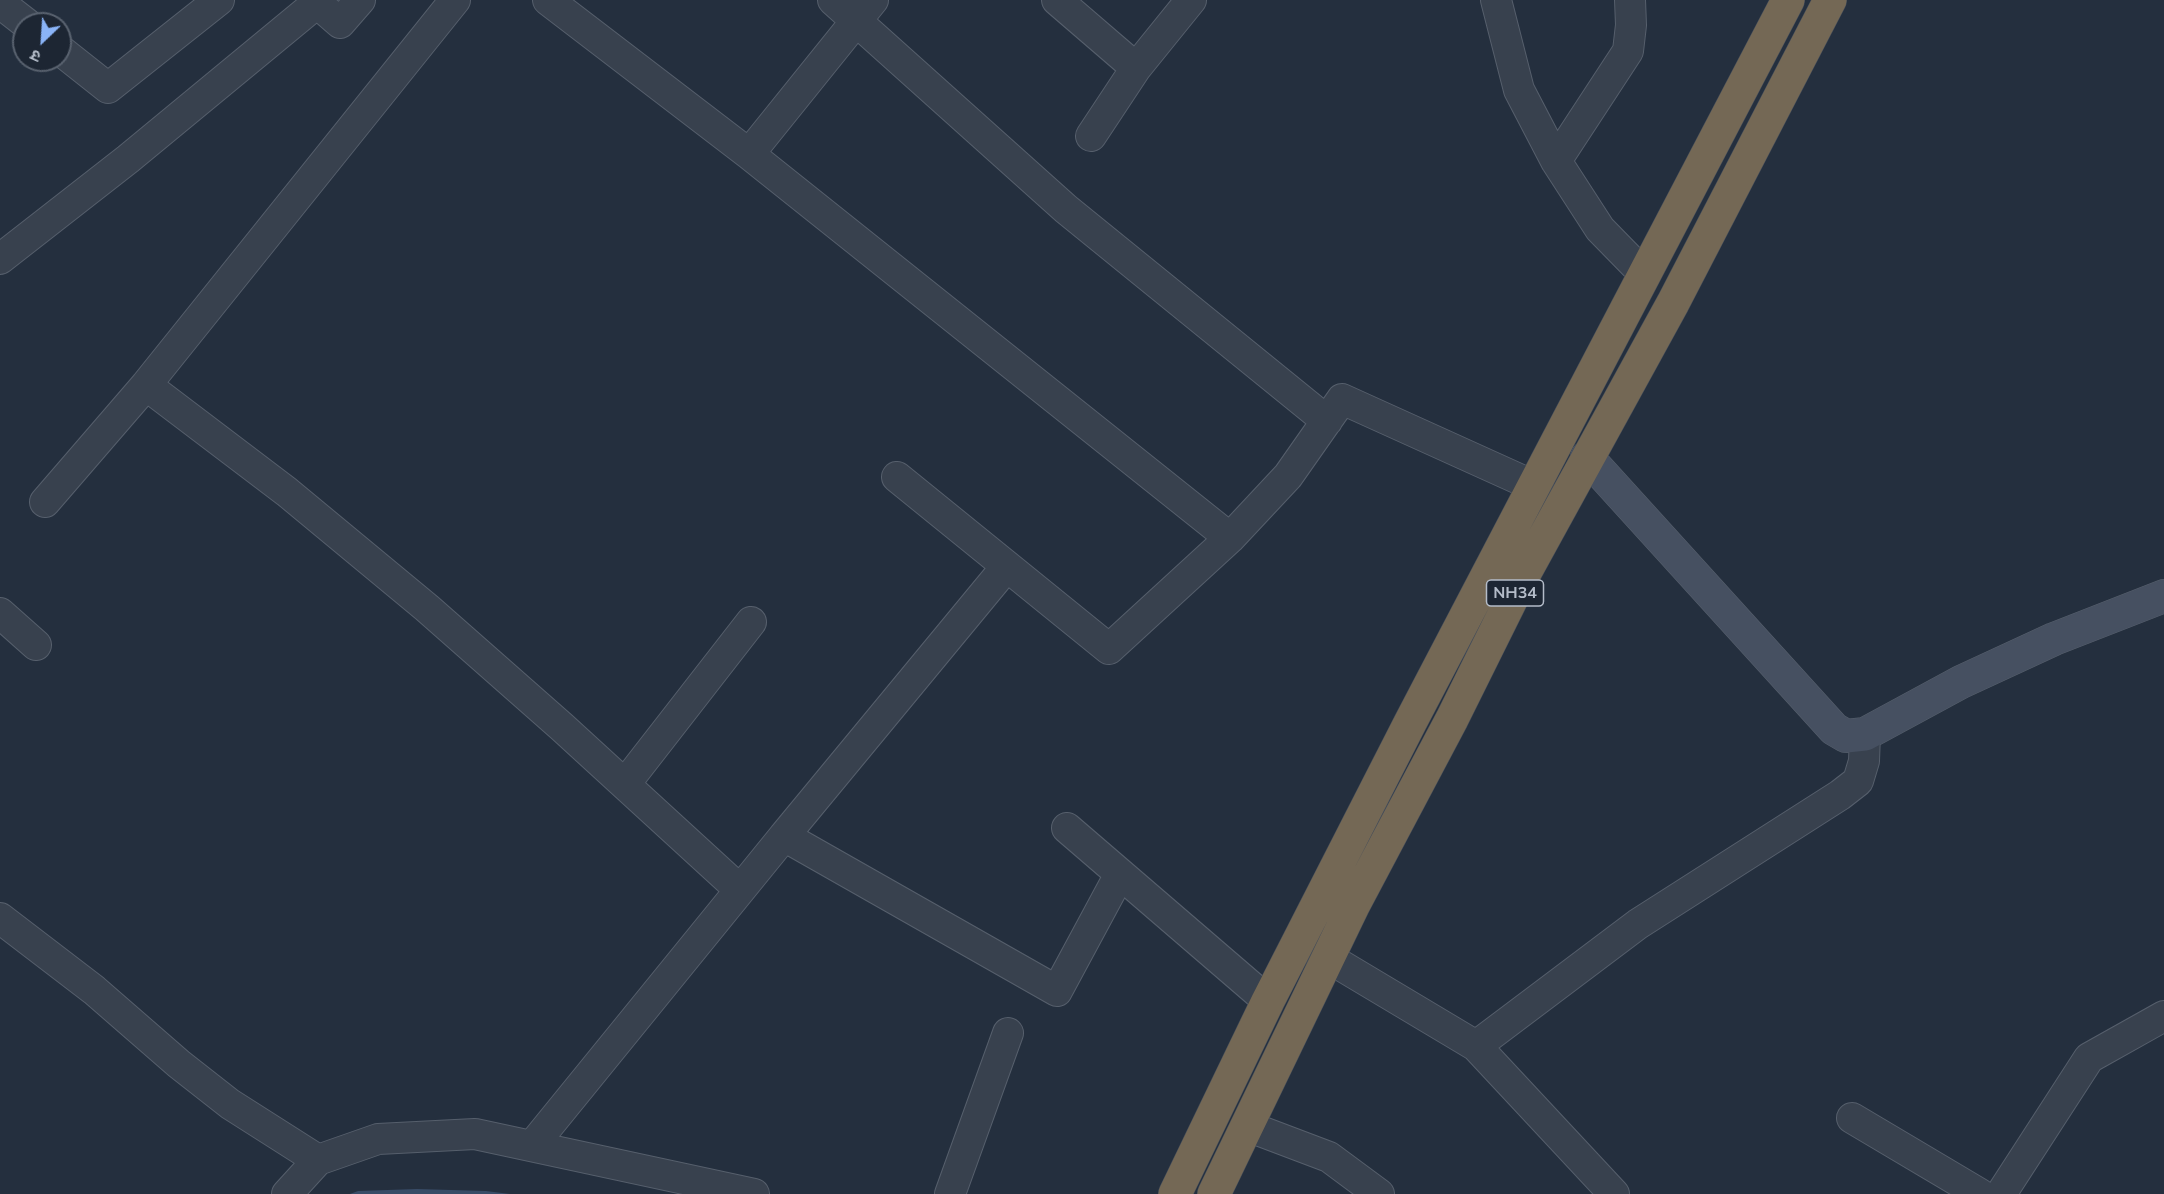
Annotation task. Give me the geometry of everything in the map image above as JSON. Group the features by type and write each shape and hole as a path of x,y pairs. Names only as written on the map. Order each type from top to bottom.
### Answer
{"highway":[{"name":"NH34","path":"1175,1194 1268,1002 1532,485 1645,275 1788,0"},
{"name":"NH34","path":"1214,1194 1328,957 1522,578 1673,303 1830,0"}],"street":[{"path":"72,60 108,88 219,0"},
{"path":"0,260 128,159 317,3 340,23 360,0"},
{"path":"45,502 146,385 454,0"},
{"path":"548,0 748,154 1230,538"},
{"path":"1057,0 1136,68"},
{"path":"1091,136 1136,68 1191,0"},
{"path":"1497,0 1519,90 1556,160 1600,229 1645,275"},
{"path":"1556,160 1628,51 1631,25 1630,0"},
{"path":"0,3 12,12"},
{"path":"748,154 853,7 1066,209 1327,421"},
{"path":"146,385 287,492 427,608 740,890"},
{"path":"897,477 1109,649 1230,538 1288,476 1342,399 1532,485"},
{"path":"1587,456 1834,729 1846,736 1865,734 1961,682 2054,639 2164,596"},
{"path":"532,1146 1007,566"},
{"path":"0,613 36,645"},
{"path":"625,784 751,622"},
{"path":"1476,1046 1638,924 1840,795 1858,781 1864,761 1865,734"},
{"path":"1067,828 1268,1002"},
{"path":"784,836 1057,991 1120,874"},
{"path":"0,918 94,990 213,1090 318,1160"},
{"path":"1328,957 1476,1046 1614,1194"},
{"path":"2001,1194 2089,1058 2164,1016"},
{"path":"950,1194 1008,1033"},
{"path":"1852,1118 1980,1194"},
{"path":"1247,1126 1329,1157 1379,1194"},
{"path":"287,1194 318,1160 378,1139 475,1134 754,1194"}],"water":[{"path":"417,1189 510,1194 350,1194 358,1191"}]}
